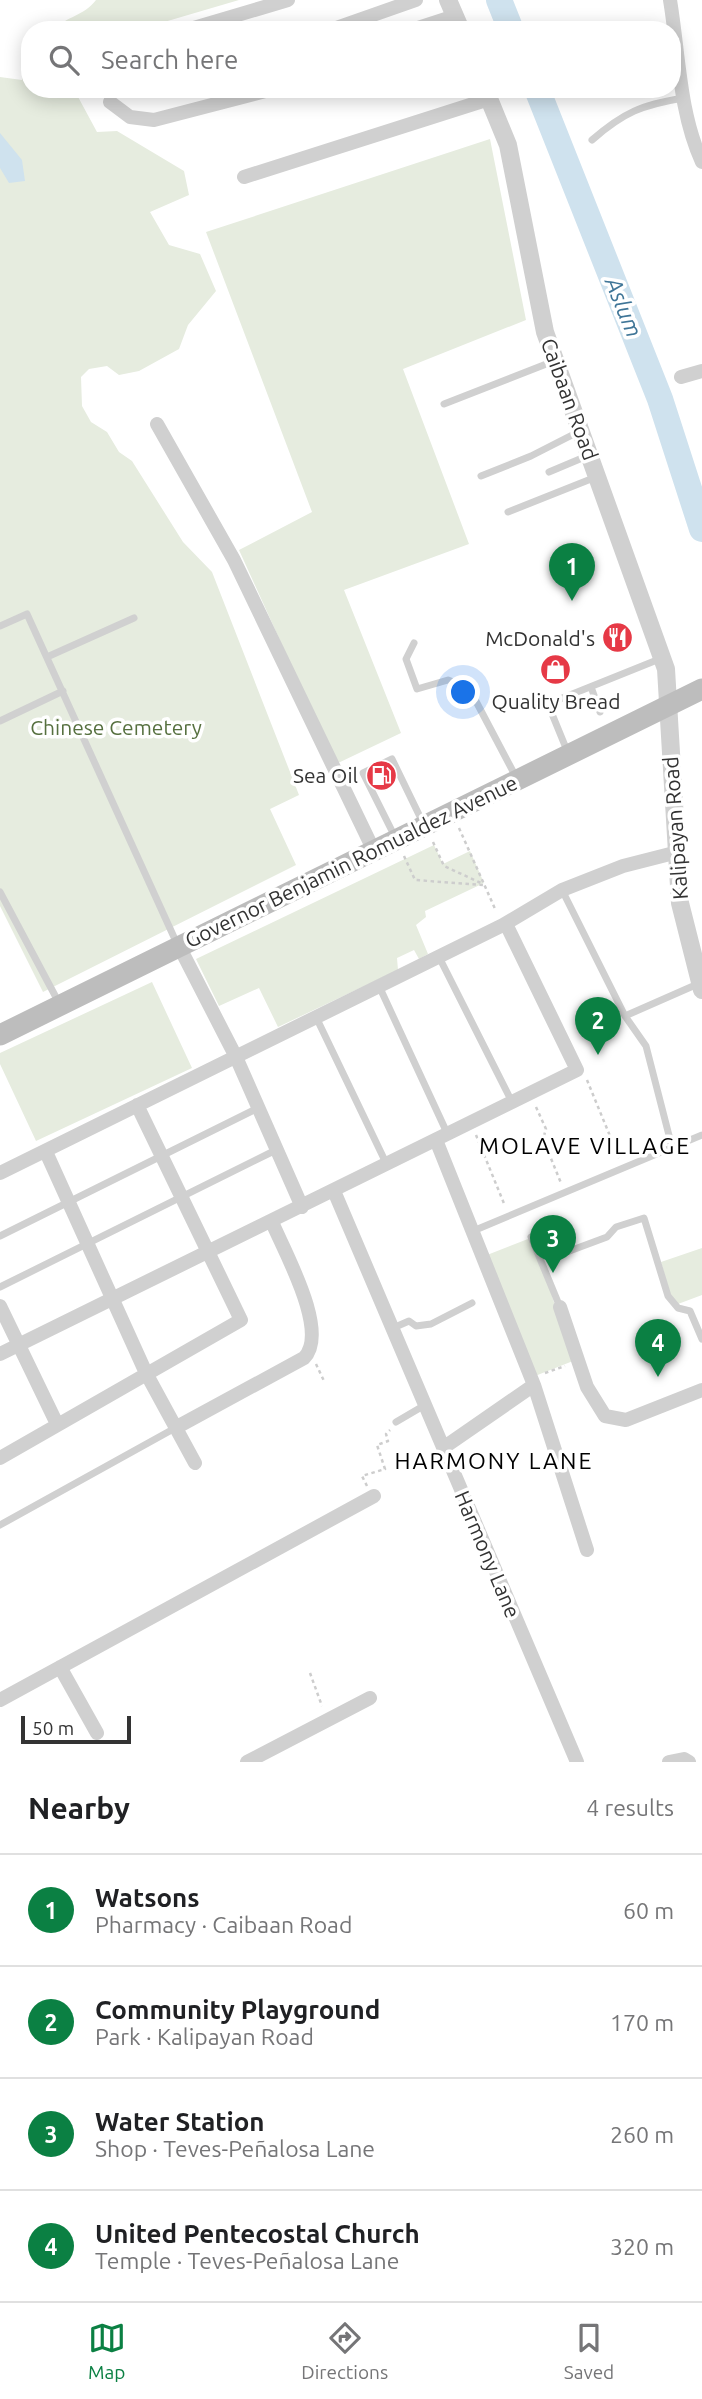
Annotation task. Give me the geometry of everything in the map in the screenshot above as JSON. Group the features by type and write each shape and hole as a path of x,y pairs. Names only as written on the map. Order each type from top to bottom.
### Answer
{"main road":[{"name":"Governor Benjamin Romualdez Avenue","path":"0,1035 702,689"}],"street":[{"path":"217,21 288,0"},
{"path":"356,21 416,0"},
{"path":"670,0 673,21"},
{"path":"438,21 455,15"},
{"path":"681,83 694,145 702,162"},
{"path":"110,102 130,117 154,120 238,98"},
{"path":"244,177 475,98"},
{"name":"Caibaan Road","path":"489,98 508,145 545,332 666,669 667,705"},
{"path":"681,377 702,371"},
{"path":"157,424 234,560 374,851"},
{"name":"Kalipayan Road","path":"667,705 674,853 680,903 701,986"},
{"path":"0,1173 504,925 562,890 623,866 674,853"},
{"path":"0,1354 577,1070 504,925"},
{"path":"179,946 236,1057 302,1207"},
{"path":"0,1458 242,1320 184,1196 137,1105"},
{"path":"442,1138 473,1231 533,1381 587,1550"},
{"path":"46,1152 111,1300 146,1373 195,1463"},
{"name":"Harmony Lane","path":"334,1191 577,1762"},
{"path":"177,1427 304,1358 311,1351 313,1333 306,1301 272,1222"},
{"path":"0,1306 57,1424"},
{"path":"560,1307 578,1361 597,1407 605,1416 617,1421 626,1420 702,1390"},
{"path":"443,1448 533,1381"},
{"path":"0,1700 373,1497"},
{"path":"61,1667 97,1733"},
{"path":"247,1762 370,1698"},
{"path":"669,1762 684,1759 689,1762"}],"lane":[{"path":"592,140 617,118 637,108 683,98"},
{"path":"444,404 555,360"},
{"path":"481,476 531,456 581,430"},
{"path":"549,472 590,455"},
{"path":"508,512 598,476"},
{"path":"0,626 27,614 179,946"},
{"path":"47,657 134,618"},
{"path":"414,643 406,659 417,689 448,680 469,688 517,780"},
{"path":"568,754 550,709 555,701 662,658"},
{"path":"591,687 600,712"},
{"path":"0,721 63,691"},
{"path":"396,839 363,774 392,759 425,825"},
{"path":"562,890 625,1016 646,1046 672,1147"},
{"path":"0,892 60,1005"},
{"path":"439,956 512,1102"},
{"path":"379,986 442,1138"},
{"path":"625,1016 701,986"},
{"path":"316,1017 387,1165"},
{"path":"0,1236 258,1108"},
{"path":"473,1231 702,1135"},
{"path":"0,1287 277,1149"},
{"path":"556,1256 607,1237 616,1227 644,1218 668,1296 678,1308 690,1311 702,1339"},
{"path":"531,1237 560,1307"},
{"path":"393,1328 410,1321 416,1326 431,1324 472,1303"},
{"path":"396,1422 425,1405"},
{"path":"0,1525 177,1427"}],"path":[{"path":"453,812 504,925"},
{"path":"425,825 444,866 484,885"},
{"path":"396,839 415,880 484,885"},
{"path":"577,1070 585,1076 623,1168"},
{"path":"530,1093 546,1129 543,1139 564,1192"},
{"path":"471,1123 508,1216"},
{"path":"533,1381 578,1361"},
{"path":"373,1497 362,1476 385,1469 377,1445 388,1441 386,1434 396,1422"},
{"path":"310,1673 327,1720"}],"green space":[{"path":"96,0 239,0 168,21 66,21"},
{"name":"Chinese Cemetery","path":"0,77 21,80 21,98 79,98 97,132 117,131 184,171 189,195 150,212 169,245 200,254 216,291 188,325 179,349 139,371 119,375 107,366 89,369 81,377 82,406 91,422 107,432 119,452 132,461 183,542 212,572 299,795 270,809 296,865 43,992 0,906"},
{"path":"490,139 526,320 403,369 469,544 344,590 401,733 336,764 239,550 312,512 206,232"},
{"path":"434,845 443,864 470,851 484,883 425,911 426,917 416,925 428,954 419,959 414,950 397,958 398,970 278,1027 259,988 219,1006 196,959"},
{"path":"152,982 192,1068 36,1141 0,1064 0,1053"},
{"path":"533,1237 573,1361 535,1376 487,1255"},
{"path":"702,1248 702,1295 678,1304 670,1294 661,1262"}],"water":[{"path":"0,133 22,160 25,181 9,183 0,168"}],"waterway":[{"name":"Aslum","path":"499,0 507,21"},
{"name":"Aslum","path":"541,98 660,399 702,529"}],"place":[{"name":"Watsons","path":"572,601"},
{"name":"McDonald's","path":"618,638"},
{"name":"Quality Bread","path":"556,669"},
{"name":"Sea Oil","path":"381,775"},
{"name":"Community Playground","path":"598,1055"},
{"name":"Water Station","path":"553,1273"},
{"name":"United Pentecostal Church","path":"658,1377"}],"district":[{"name":"MOLAVE VILLAGE","path":"585,1145"},
{"name":"HARMONY LANE","path":"494,1460"}]}
